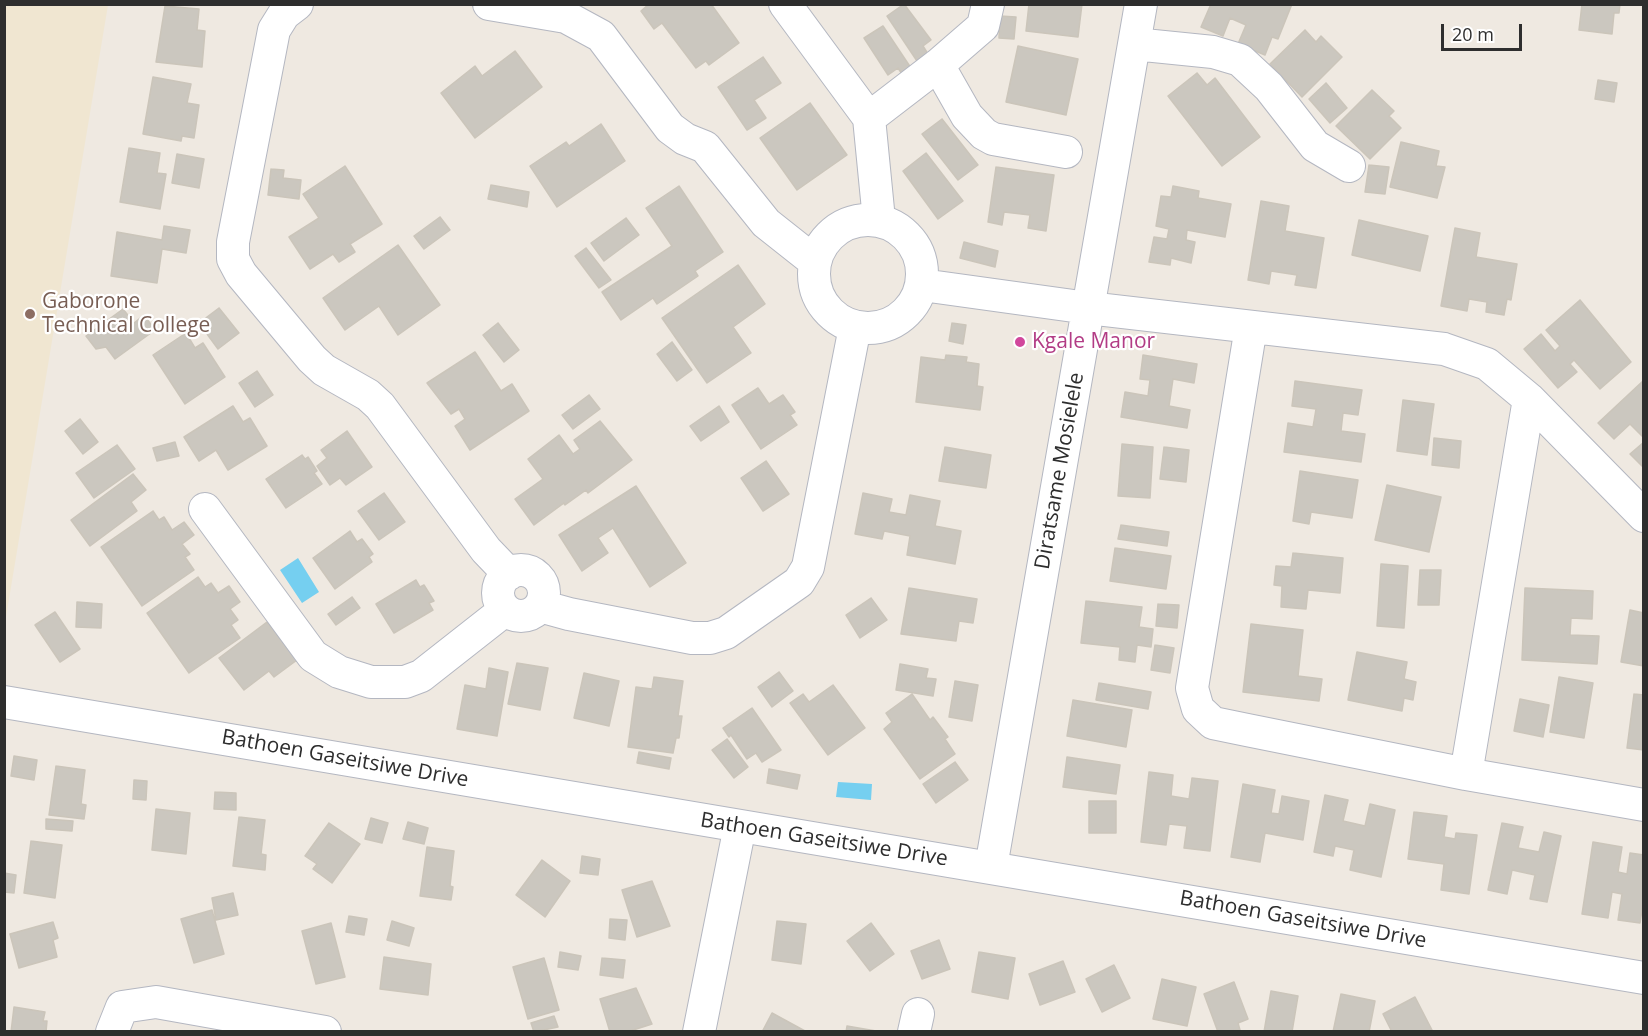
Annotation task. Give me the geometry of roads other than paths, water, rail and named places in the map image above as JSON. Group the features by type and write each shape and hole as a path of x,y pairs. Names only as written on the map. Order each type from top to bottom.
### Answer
{"street":[{"path":"297,4 284,14 274,30 233,242 233,259 241,274 324,370 368,395 380,406 486,550 509,574"},
{"path":"489,4 566,17 601,36 670,128 685,139 705,147 766,223 814,261"},
{"path":"785,4 869,118 879,220"},
{"path":"869,118 938,65 983,26 988,4"},
{"name":"Diratsame Mosielele","path":"991,867 1141,4"},
{"path":"1134,44 1213,51 1240,60 1269,87 1315,146 1349,166"},
{"path":"938,65 967,116 984,134 993,139 1066,152"},
{"path":"858,220 879,220 898,229 914,244 922,264 922,285 913,306 897,321 876,328 855,327 836,318 821,302 814,282 814,261 823,242 838,228 858,220"},
{"path":"922,285 1089,308 1444,349 1487,364 1529,399 1644,516"},
{"path":"540,606 569,614 692,638 710,638 726,633 799,582 808,567 855,327"},
{"path":"1251,327 1192,688 1198,709 1213,723 1466,774 1644,805"},
{"path":"1466,774 1529,399"},
{"path":"205,509 313,656 339,672 371,682 405,682 421,675 505,610"},
{"path":"518,571 529,572 537,577 544,596 540,606 524,616 513,615 505,610 498,591 502,581 509,574 518,571"},
{"name":"Bathoen Gaseitsiwe Drive","path":"4,702 1644,978"},
{"path":"699,1032 740,826"},
{"path":"117,1019 156,1002 325,1032"}],"water":[{"path":"298,558 319,592 302,603 280,570"},
{"path":"838,782 872,784 871,800 836,797"}],"place":[{"name":"Gaborone Technical College","path":"30,314"},
{"name":"Kgale Manor","path":"1020,342"}]}
